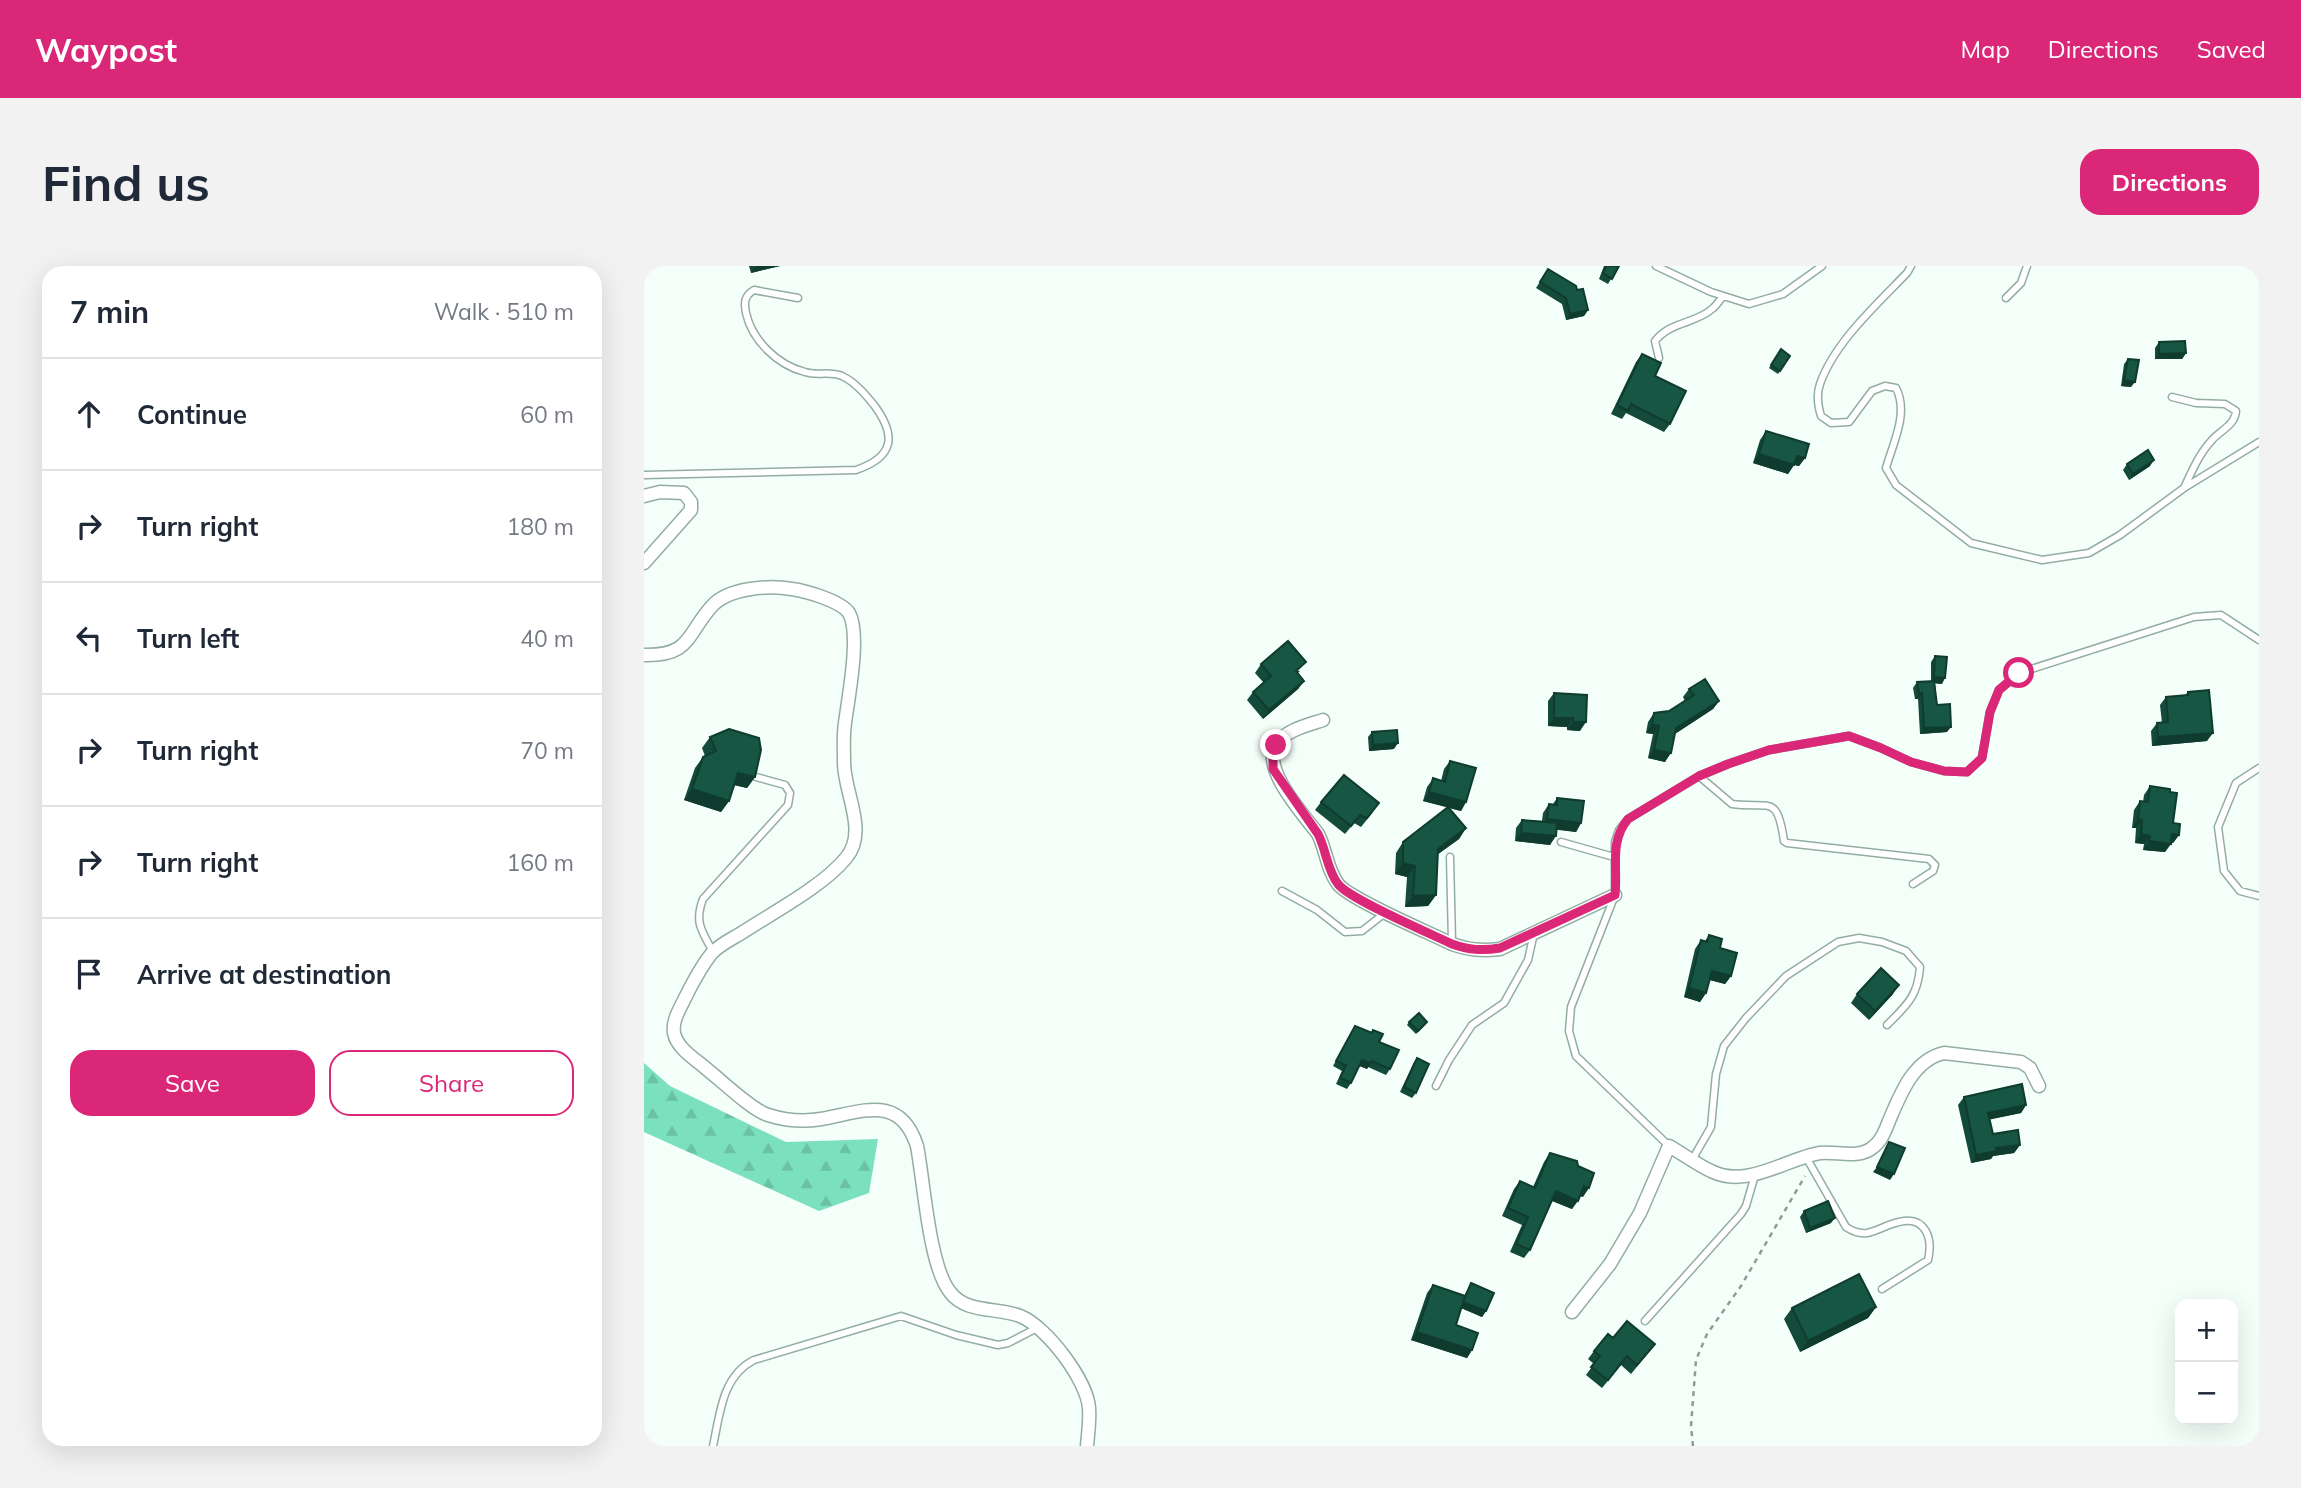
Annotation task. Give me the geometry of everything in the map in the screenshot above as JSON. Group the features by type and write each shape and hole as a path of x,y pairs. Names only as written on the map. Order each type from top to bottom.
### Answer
{"street":[{"path":"644,496 660,492 684,493 691,502 691,510 644,563"},
{"path":"644,655 663,655 678,650 712,606 723,596 740,590 791,588 838,604 848,612 852,622 853,675 844,726 844,767 854,816 855,836 848,856 830,874 713,952 689,990 674,1021 674,1033 678,1044 765,1115 797,1120 818,1119 867,1109 887,1110 896,1114 912,1131 917,1146 937,1265 947,1289 955,1298 966,1304 989,1311 1020,1315 1055,1346 1077,1375 1084,1391 1089,1407 1087,1446"},
{"path":"1323,720 1288,733 1276,745 1273,769 1318,834 1337,883 1346,892 1452,944 1475,950 1500,948 1615,895"},
{"path":"1572,1312 1603,1274 1640,1213 1669,1146 1713,1172 1729,1176 1755,1175 1805,1156 1830,1152 1861,1154 1873,1148 1882,1137 1900,1095 1920,1064 1932,1056 1944,1053 2021,1062 2030,1068 2039,1086"}],"lane":[{"path":"1656,266 1723,296 1749,304 1783,294 1822,266"},
{"path":"1911,266 1869,312 1835,356 1819,385 1817,402 1821,416 1831,422 1849,422 1872,391 1885,386 1896,388 1902,399 1901,418 1886,468 1896,485 1908,496 1971,543 2042,560 2089,553 2120,535 2184,488 2259,442"},
{"path":"2006,298 2021,283 2027,266"},
{"path":"644,475 856,470 874,463 885,453 889,430 883,417 855,384 841,375 806,373 770,352 756,339 744,304 747,294 754,290 798,298"},
{"path":"1659,358 1655,341 1660,334 1671,326 1712,310 1723,296"},
{"path":"2172,397 2196,403 2225,404 2235,411 2232,423 2213,438 2197,458 2184,488"},
{"path":"1669,1146 1576,1056 1569,1031 1571,1007 1615,895 1615,842 1619,830 1628,819 1699,776 1769,750 1849,736 1911,762 1944,771 1967,772 1982,758 1990,712 1999,690 2019,673 2193,617 2221,615 2259,640"},
{"path":"2259,768 2236,783 2218,827 2224,871 2240,891 2259,895"},
{"path":"1699,776 1732,804 1767,804 1774,808 1780,816 1784,841 1787,844 1933,861 1933,871 1913,884"},
{"path":"713,952 699,925 698,913 703,900 788,805 790,793 785,785 756,777"},
{"path":"1561,842 1614,857"},
{"path":"1450,857 1452,944"},
{"path":"1282,891 1317,910 1345,932 1363,931 1387,912"},
{"path":"1436,1086 1472,1025 1504,1003 1528,960 1535,931"},
{"path":"1692,1160 1711,1127 1716,1074 1724,1046 1786,976 1838,942 1859,938 1882,942 1906,951 1920,967 1919,985 1906,1006 1887,1025"},
{"path":"1805,1156 1846,1227 1854,1232 1866,1233 1902,1221 1915,1222 1926,1230 1931,1245 1928,1260 1882,1289"},
{"path":"1645,1321 1741,1214 1755,1175"},
{"path":"713,1446 728,1386 734,1374 754,1360 901,1316 956,1335 998,1345 1037,1328"}],"path":[{"path":"1693,1446 1691,1426 1696,1360 1707,1334 1741,1286 1812,1168"}],"green space":[{"path":"644,1063 670,1086 786,1142 878,1139 869,1193 819,1211 644,1132"}],"building":[{"path":"1606,266 1619,266 1612,279 1603,273"},
{"path":"1548,269 1576,286 1577,290 1583,289 1588,310 1570,314 1566,298 1540,282"},
{"path":"2185,341 2186,353 2159,354 2159,342"},
{"path":"1781,349 1790,356 1780,371 1771,365"},
{"path":"1642,354 1661,363 1655,376 1686,391 1670,424 1631,404 1628,411 1617,405"},
{"path":"2128,359 2139,360 2135,382 2124,380"},
{"path":"1766,431 1809,444 1805,458 1797,456 1794,465 1759,454"},
{"path":"2148,450 2154,460 2133,474 2127,464"},
{"path":"1288,641 1306,662 1296,671 1304,681 1269,710 1253,692 1271,676 1261,664"},
{"path":"1935,656 1947,657 1945,678 1934,677"},
{"path":"1705,679 1719,701 1676,728 1671,753 1654,750 1659,726 1652,724 1654,713 1669,711 1694,695 1689,689"},
{"path":"1934,681 1937,705 1950,704 1951,727 1924,728 1922,693 1919,693 1917,682"},
{"path":"2209,690 2213,733 2158,737 2157,723 2168,722 2166,697"},
{"path":"1554,693 1587,695 1586,722 1573,722 1573,718 1554,718"},
{"path":"729,729 759,738 761,750 755,777 738,773 729,801 692,789 703,757 716,751 710,737"},
{"path":"1397,730 1398,743 1373,745 1372,732"},
{"path":"1450,761 1476,768 1466,802 1429,792 1433,778 1445,782"},
{"path":"1344,775 1379,803 1367,818 1360,815 1351,826 1321,802"},
{"path":"2150,786 2170,789 2170,792 2177,793 2173,823 2180,824 2179,835 2172,834 2171,844 2149,841 2150,836 2141,834 2142,820 2138,819 2140,801 2148,802"},
{"path":"1557,798 1584,801 1581,823 1547,819 1549,804 1557,805"},
{"path":"1448,807 1466,828 1438,849 1436,895 1413,896 1415,866 1403,863 1403,842"},
{"path":"1522,820 1557,823 1556,836 1521,833"},
{"path":"1709,935 1722,939 1720,948 1737,953 1731,976 1712,971 1706,993 1689,988 1701,940 1707,942"},
{"path":"1881,968 1899,985 1875,1011 1857,994"},
{"path":"1419,1013 1427,1022 1418,1031 1409,1022"},
{"path":"1355,1026 1383,1034 1379,1042 1399,1050 1390,1069 1372,1061 1362,1060 1351,1083 1340,1078 1346,1065 1336,1061"},
{"path":"1417,1058 1429,1064 1416,1093 1404,1087"},
{"path":"2022,1084 2026,1105 1988,1113 1993,1134 2018,1130 2020,1145 1996,1148 1997,1151 1976,1155 1964,1097"},
{"path":"1889,1142 1905,1148 1894,1174 1877,1167"},
{"path":"1550,1153 1577,1161 1578,1166 1594,1173 1589,1188 1584,1186 1578,1201 1556,1191 1530,1250 1516,1244 1528,1217 1508,1208 1520,1181 1535,1188"},
{"path":"1828,1201 1835,1218 1810,1228 1804,1211"},
{"path":"1859,1274 1876,1307 1808,1341 1792,1308"},
{"path":"1471,1283 1494,1293 1486,1311 1463,1302"},
{"path":"1433,1285 1465,1296 1456,1325 1478,1333 1472,1350 1417,1332"},
{"path":"1627,1321 1655,1344 1637,1365 1627,1356 1608,1380 1591,1367 1600,1356 1594,1351 1608,1334 1613,1338"}],"route":[{"path":"1276,745 1273,769 1318,834 1324,845 1331,873 1346,892 1452,944 1484,951 1500,948 1615,895 1615,842 1619,830 1628,819 1699,776 1728,764 1769,750 1849,736 1911,762 1944,771 1967,772 1982,758 1990,712 1999,690 2019,673"}]}
